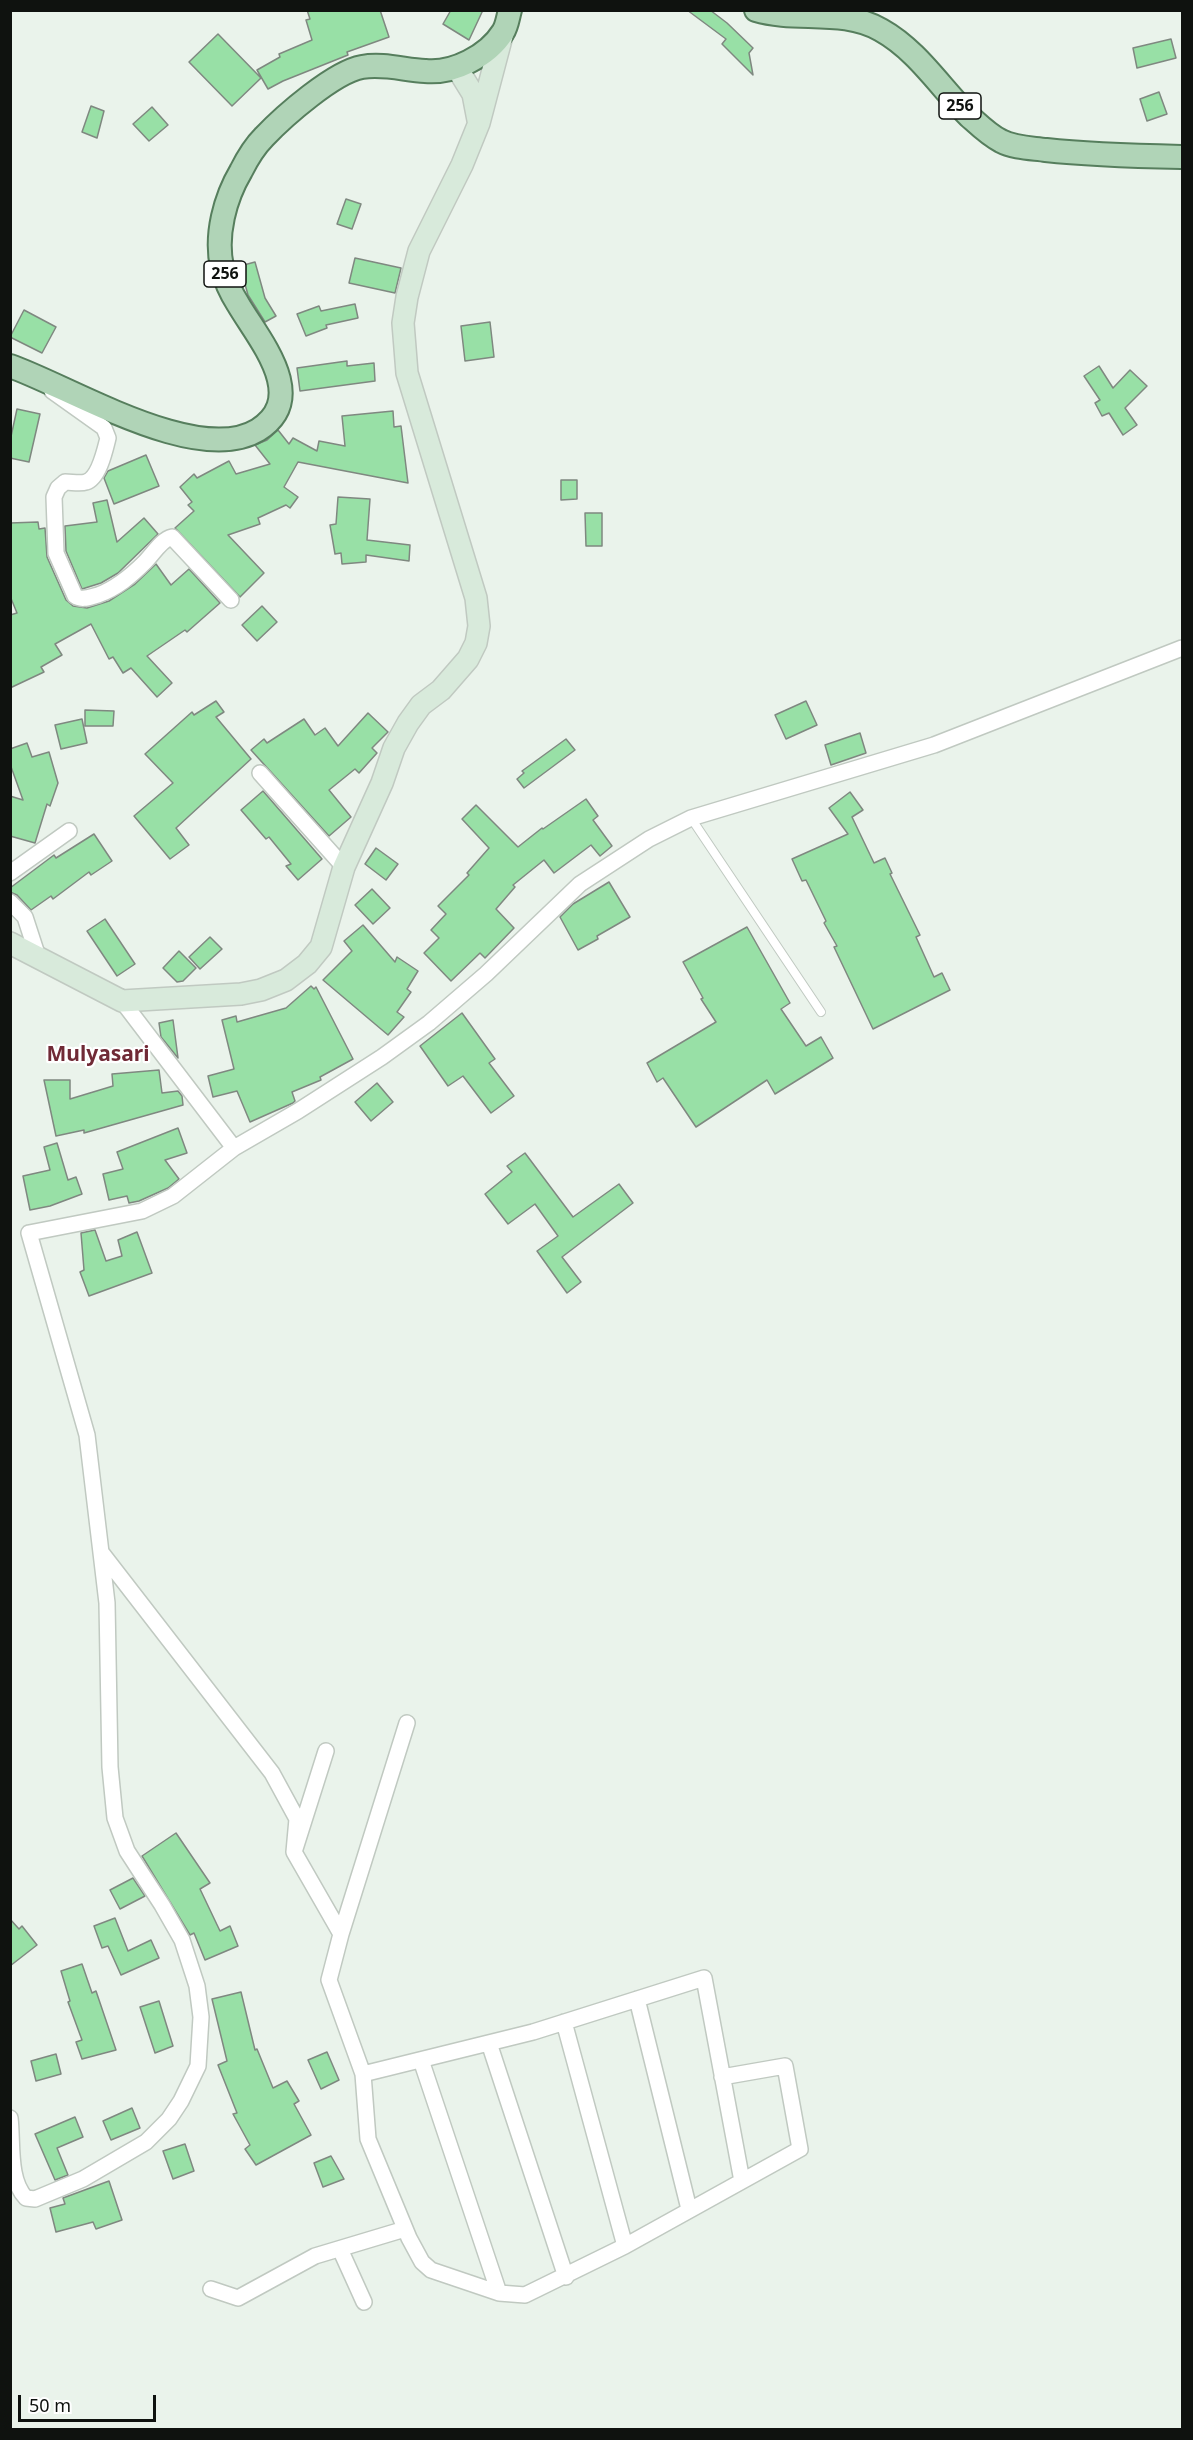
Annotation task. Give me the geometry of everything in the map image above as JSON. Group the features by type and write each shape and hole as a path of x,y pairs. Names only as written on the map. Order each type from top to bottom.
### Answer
{"main road":[{"name":"256","path":"756,10 840,18 864,22 881,30 906,47 967,114 984,130 1003,142 1025,148 1078,154 1182,157"},
{"name":"256","path":"10,366 38,376 120,414 196,439 239,438 258,430 276,409 281,394 279,376 270,356 233,296 222,265 221,227 226,201 250,154 264,137 309,97 349,71 363,66 428,72 457,68 481,53 507,21"},
{"path":"10,944 122,1000 241,994 261,990 286,980 307,964 321,947 344,867 382,783 394,748 421,705 441,690 468,659 476,643 479,626 476,598 407,373 403,323 406,297 419,251 462,165 479,123 507,21"},
{"path":"457,68 473,94 479,123"}],"street":[{"path":"38,376 60,397 104,428 108,435 97,471 91,478 83,483 65,482 58,488 54,497 56,553 75,596 79,599 86,598 114,588 144,563 165,539 172,537 231,600"},
{"path":"10,2118 11,2143 19,2187 26,2198 35,2199 83,2179 146,2142 169,2119 181,2101 198,2066 201,2017 193,1974 176,1929 126,1851 115,1818 110,1767 107,1603 87,1435 29,1233 142,1211 188,1186 234,1148 298,1111 420,1030 486,974 588,877 649,839 691,818 934,745 1182,648"},
{"path":"260,772 344,867"},
{"path":"10,873 69,831"},
{"path":"10,902 25,917 38,957"},
{"path":"122,1000 234,1148"},
{"path":"101,1552 272,1773 297,1819 294,1852 341,1934"},
{"path":"407,1723 341,1934 329,1980 363,2074 368,2139 405,2229 422,2262 431,2270 499,2293 525,2295 566,2277 625,2246 800,2149 785,2067 722,2078"},
{"path":"294,1852 326,1751"},
{"path":"363,2074 564,2022 704,1978 742,2181"},
{"path":"637,1999 689,2209"},
{"path":"564,2022 625,2246"},
{"path":"489,2043 566,2277"},
{"path":"421,2060 499,2293"},
{"path":"211,2289 238,2298 315,2256 405,2229"},
{"path":"340,2249 364,2302"}],"lane":[{"path":"691,818 821,1012"}],"building":[{"path":"307,10 380,10 389,37 347,52 348,55 268,89 257,70 280,57 279,54 312,40 306,20 310,19"},
{"path":"451,10 483,10 469,40 443,24"},
{"path":"687,10 710,10 753,48 749,53 753,75 722,44 726,39"},
{"path":"218,34 261,78 232,106 189,62"},
{"path":"1171,39 1176,58 1137,68 1133,48"},
{"path":"1159,92 1167,114 1147,121 1140,99"},
{"path":"91,106 104,111 97,138 82,132"},
{"path":"152,107 168,125 149,141 133,124"},
{"path":"346,199 361,204 352,229 337,224"},
{"path":"355,258 401,268 395,293 349,283"},
{"path":"255,262 265,298 276,316 265,322 248,295 240,266"},
{"path":"355,304 358,318 326,325 327,328 306,336 297,314 319,306 321,311"},
{"path":"24,310 56,327 42,353 10,337"},
{"path":"490,322 494,357 465,361 461,326"},
{"path":"347,361 347,366 374,363 375,381 300,391 297,368"},
{"path":"1099,366 1113,388 1130,370 1147,386 1125,408 1137,425 1123,435 1109,413 1102,416 1095,403 1100,400 1084,376"},
{"path":"17,409 40,414 29,462 10,458 10,441"},
{"path":"393,411 394,427 401,426 408,483 298,462 284,487 298,497 290,508 286,505 258,518 260,524 228,535 264,573 240,597 175,528 194,511 188,505 192,502 180,487 194,474 197,478 229,461 236,474 270,464 255,445 267,440 278,430 289,444 293,438 317,451 319,441 345,446 342,416"},
{"path":"146,455 159,486 114,504 104,478 108,471"},
{"path":"561,480 577,480 577,499 561,500"},
{"path":"338,497 370,499 367,540 410,545 409,561 366,555 366,562 342,564 341,553 335,554 330,525 336,524"},
{"path":"107,500 117,542 144,518 158,534 118,573 101,583 82,589 66,551 65,526 97,522 93,503"},
{"path":"585,513 602,513 602,546 586,546"},
{"path":"38,522 39,529 45,528 47,557 66,600 73,606 87,608 109,601 135,584 156,564 171,585 189,569 220,603 187,632 185,630 147,656 172,683 157,697 131,668 123,673 113,657 109,659 91,624 55,644 62,655 41,667 44,672 10,688 10,615 17,613 10,596 10,523"},
{"path":"262,606 277,622 257,641 242,625"},
{"path":"216,701 224,712 216,717 251,759 176,828 189,845 170,859 134,816 173,783 145,754 192,712 194,715"},
{"path":"806,701 817,725 786,739 775,715"},
{"path":"85,710 114,711 113,726 85,726"},
{"path":"368,713 388,732 372,748 377,753 359,773 355,769 329,790 351,817 329,836 251,750 264,739 267,743 304,719 315,735 325,728 338,746"},
{"path":"82,719 87,743 61,749 55,725"},
{"path":"860,733 866,753 831,765 825,745"},
{"path":"566,739 575,750 524,788 517,779 524,773 522,771"},
{"path":"27,743 32,757 49,752 58,783 50,806 47,804 35,843 10,836 10,796 23,800 10,764 10,749"},
{"path":"263,791 322,859 298,880 286,866 291,864 269,837 266,839 241,810"},
{"path":"850,792 863,810 852,817 874,863 885,858 892,873 890,874 920,935 916,937 934,977 942,973 950,990 873,1029 834,947 837,946 824,923 826,921 806,880 802,881 792,859 848,834 829,808"},
{"path":"586,799 598,816 593,820 612,846 600,856 591,845 554,873 544,860 513,885 515,887 496,909 514,928 485,958 480,953 451,981 424,953 439,938 431,930 446,914 438,906 469,875 467,873 489,848 462,819 476,805 518,847"},
{"path":"94,834 112,861 91,875 89,872 53,899 51,896 31,910 17,895 10,892 10,888 54,855 56,858"},
{"path":"376,848 398,864 386,880 365,864"},
{"path":"609,882 630,917 578,950 560,917 573,904"},
{"path":"372,889 390,908 373,924 355,905"},
{"path":"105,919 135,964 117,976 87,931"},
{"path":"363,925 395,962 397,957 418,971 407,989 411,992 397,1012 404,1017 388,1035 323,980 352,951 344,941"},
{"path":"747,927 790,1003 781,1009 806,1046 821,1037 833,1058 775,1094 767,1080 696,1127 663,1078 657,1082 647,1063 716,1022 701,999 703,998 683,962"},
{"path":"210,937 222,949 200,969 189,957"},
{"path":"179,951 196,968 183,981 177,982 163,968"},
{"path":"311,986 314,989 316,987 353,1059 320,1077 321,1080 292,1092 295,1101 293,1103 250,1122 237,1091 213,1097 208,1076 234,1069 222,1020 236,1016 237,1022 286,1008"},
{"path":"462,1013 495,1059 489,1063 514,1096 491,1113 463,1076 448,1086 420,1046"},
{"path":"173,1020 178,1058 161,1037 159,1023"},
{"path":"159,1070 162,1093 178,1091 182,1096 183,1105 84,1133 84,1130 56,1136 44,1080 70,1080 70,1099 113,1086 112,1074"},
{"path":"377,1083 393,1102 371,1121 355,1102"},
{"path":"178,1128 187,1153 165,1160 179,1179 168,1188 139,1201 129,1203 127,1196 109,1200 103,1174 123,1169 117,1152"},
{"path":"57,1143 68,1180 76,1177 82,1194 50,1206 30,1210 23,1176 50,1170 44,1147"},
{"path":"525,1153 573,1217 619,1184 633,1203 562,1257 581,1282 567,1293 537,1251 558,1236 535,1204 508,1224 485,1194 512,1172 507,1166"},
{"path":"95,1230 106,1261 122,1256 118,1240 137,1232 152,1273 89,1296 80,1272 84,1270 81,1233"},
{"path":"176,1833 210,1883 200,1889 220,1931 230,1926 238,1946 205,1960 194,1933 190,1935 142,1856"},
{"path":"133,1878 145,1896 120,1909 110,1890"},
{"path":"115,1918 128,1951 151,1940 159,1958 121,1975 108,1946 102,1948 94,1926"},
{"path":"10,1919 19,1929 22,1926 37,1945 10,1966"},
{"path":"82,1964 92,1993 96,1991 116,2050 82,2059 76,2042 82,2040 68,2002 70,2001 61,1971"},
{"path":"241,1992 255,2050 257,2049 273,2088 287,2081 299,2101 294,2104 311,2135 256,2165 245,2149 250,2145 233,2114 237,2113 218,2065 227,2061 212,1999"},
{"path":"159,2001 173,2046 155,2053 140,2007"},
{"path":"327,2052 339,2080 321,2089 308,2060"},
{"path":"56,2054 61,2074 36,2081 31,2061"},
{"path":"132,2108 140,2128 111,2140 103,2121"},
{"path":"75,2117 83,2137 57,2148 68,2175 55,2180 35,2134"},
{"path":"185,2144 194,2171 173,2179 163,2151"},
{"path":"331,2156 344,2179 323,2187 314,2163"},
{"path":"109,2181 122,2220 96,2229 93,2222 56,2232 50,2208 65,2204 63,2198"}],"district":[{"name":"Mulyasari","path":"98,1055"}]}
